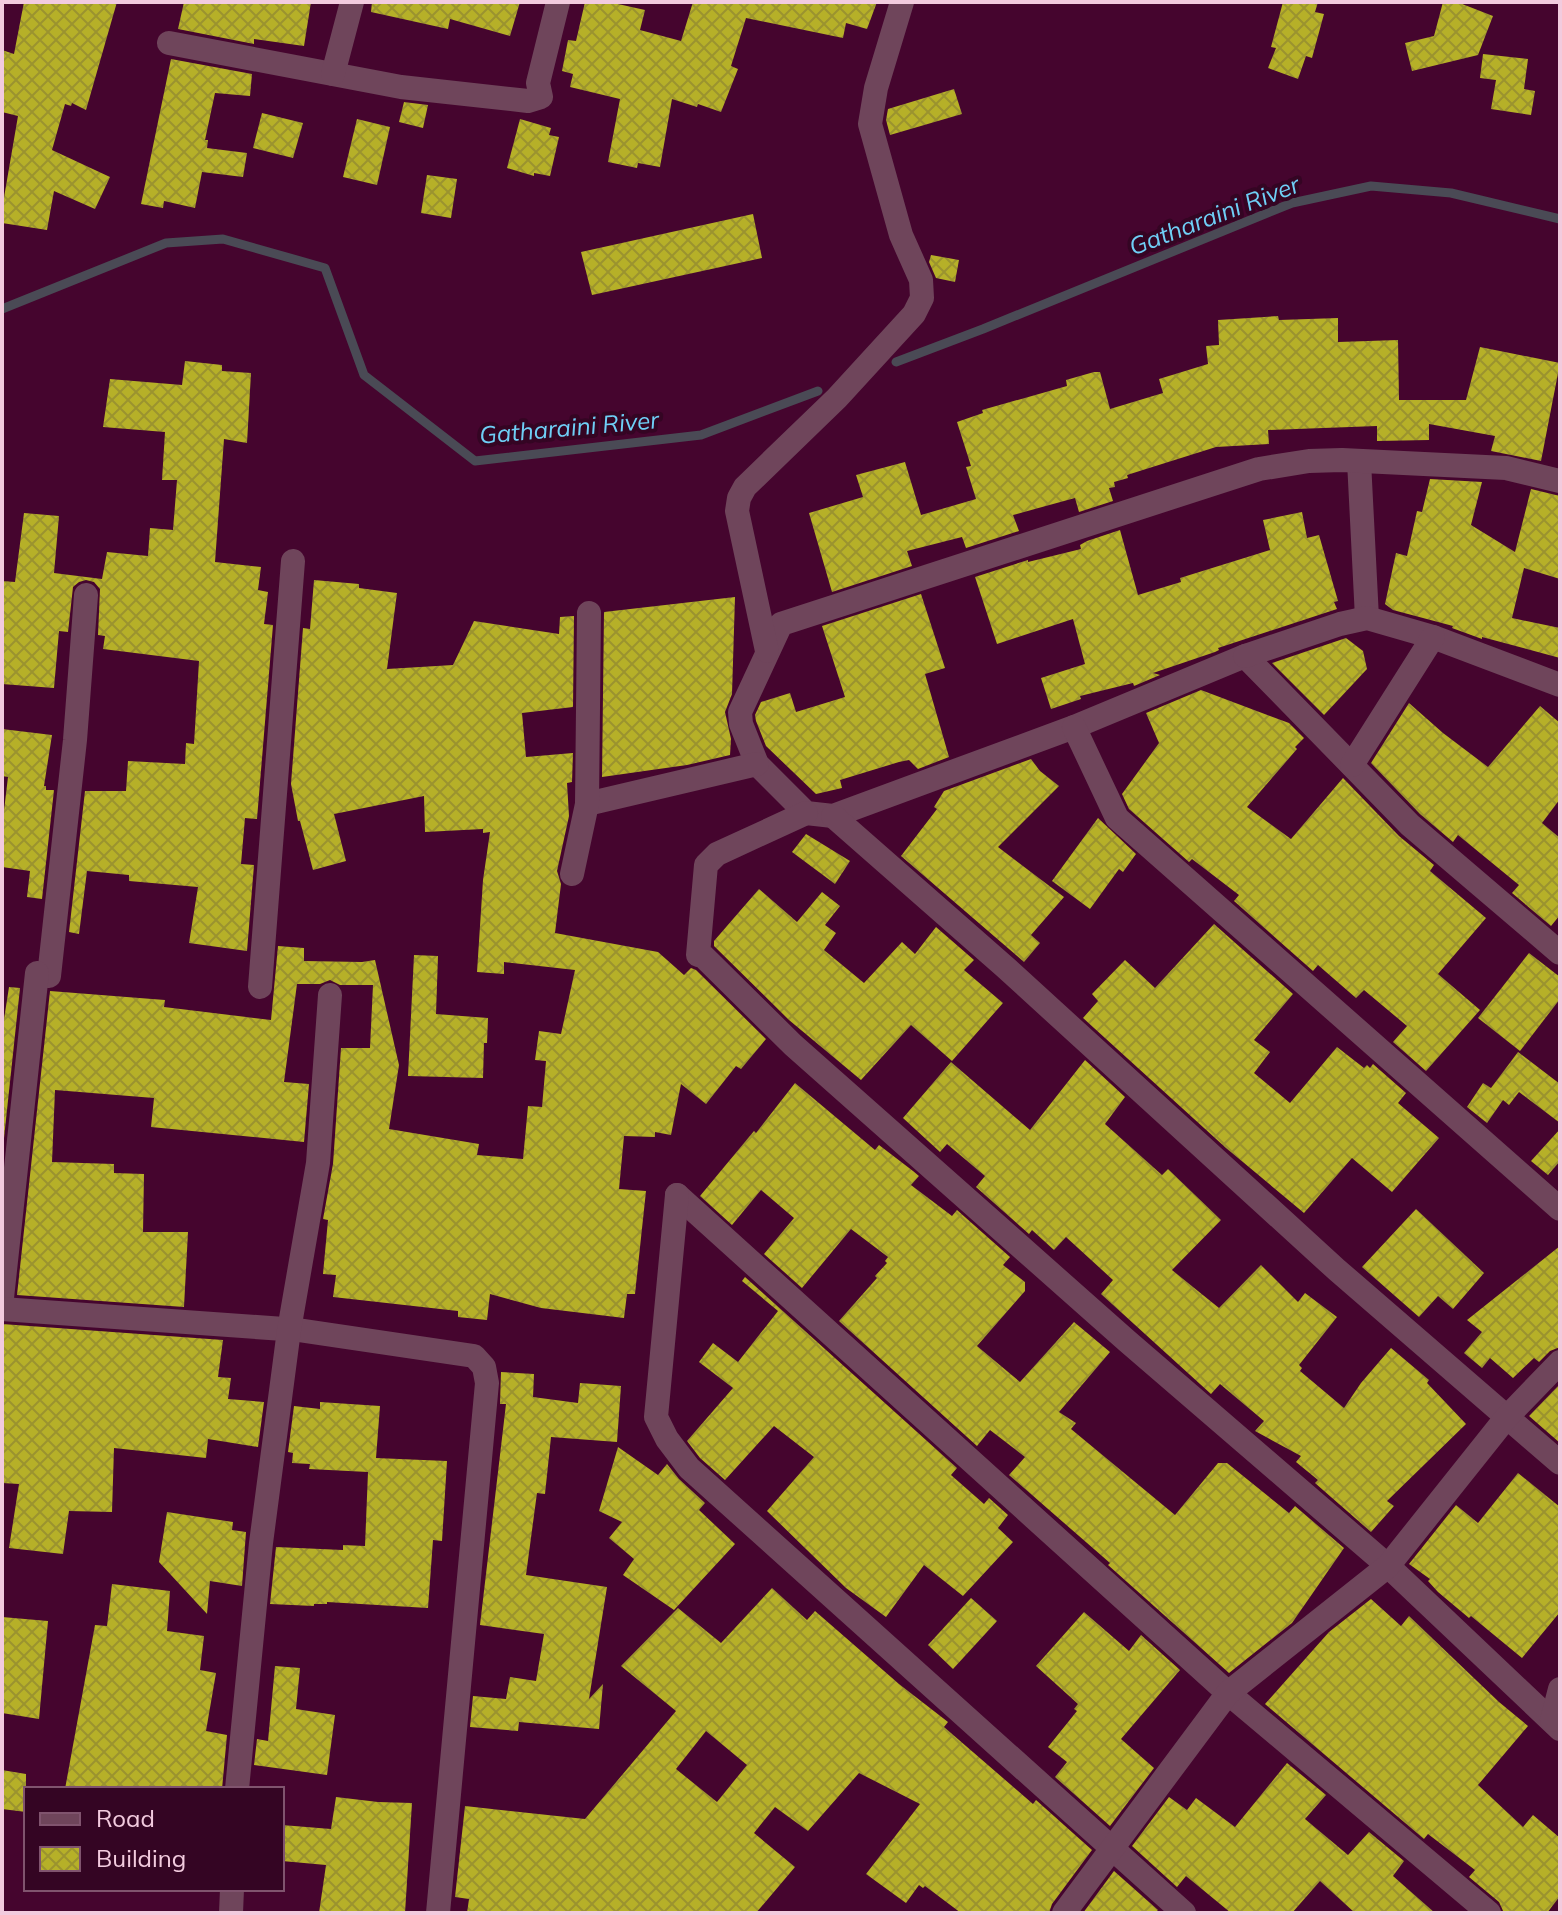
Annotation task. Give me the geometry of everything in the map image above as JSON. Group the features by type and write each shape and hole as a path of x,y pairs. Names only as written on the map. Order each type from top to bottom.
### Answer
{"street":[{"path":"333,74 352,2"},
{"path":"169,43 401,87 528,101 541,97 538,83 558,2"},
{"path":"767,651 737,511 739,498 745,487 847,388 914,314 922,298 921,280 901,235 870,124 876,88 902,2"},
{"path":"806,813 757,764 745,737 740,712 781,624 1259,469 1309,461 1359,461 1506,468 1560,481"},
{"path":"1359,461 1367,618"},
{"path":"260,987 293,561"},
{"path":"2,1298 75,740 86,595"},
{"path":"572,874 587,804 589,613"},
{"path":"1556,1724 1388,1566 793,1045 703,956 698,955 706,865 717,854 806,813 833,816 1074,727 1245,656 1340,624 1367,618 1433,637 1560,685"},
{"path":"1352,765 1433,637"},
{"path":"1245,656 1410,825 1560,953"},
{"path":"1074,727 1117,818 1560,1209"},
{"path":"587,804 757,764"},
{"path":"833,816 1005,967 1337,1270 1560,1463"},
{"path":"237,1787 259,1559 289,1330 318,1163 330,995"},
{"path":"1184,1913 689,1468 667,1439 656,1417 656,1406 677,1195 1228,1693 1489,1913"},
{"path":"2,1309 289,1330 474,1356 484,1367 487,1383 438,1913"},
{"path":"1064,1913 1228,1693 1388,1566 1506,1418 1560,1362"},
{"path":"1556,1724 1560,1689"},
{"path":"231,1913 232,1891"}],"building":[{"path":"24,2 117,2 86,110 72,103 71,106 65,104 52,150 110,177 95,209 54,191 47,230 2,223 18,116 2,112 2,50 14,54"},
{"path":"184,2 311,2 304,46 254,39 254,44 178,29"},
{"path":"372,2 520,2 510,36 450,19 448,29 371,12"},
{"path":"585,2 609,2 645,10 640,30 681,41 693,2 877,2 867,29 846,23 843,38 746,18 731,66 738,69 721,112 672,99 660,167 638,163 637,168 608,162 620,99 570,87 573,74 562,71 568,40 576,41"},
{"path":"1283,2 1318,2 1315,12 1324,14 1312,58 1306,56 1298,79 1268,68 1276,48 1271,47"},
{"path":"1443,2 1457,2 1493,16 1478,55 1412,71 1405,43 1434,36"},
{"path":"1483,54 1528,59 1524,89 1535,91 1531,115 1491,109 1496,80 1480,78"},
{"path":"171,59 252,74 250,96 215,93 205,140 208,140 207,148 247,153 243,177 202,172 195,208 164,201 163,208 141,204"},
{"path":"954,89 962,114 890,135 886,120 888,109"},
{"path":"404,102 428,105 423,128 399,122"},
{"path":"262,113 303,123 293,158 253,148"},
{"path":"357,119 390,127 377,185 343,177"},
{"path":"520,119 551,128 549,135 559,137 550,176 534,173 534,176 507,168"},
{"path":"427,175 457,179 451,218 421,213"},
{"path":"753,214 762,258 592,295 581,252"},
{"path":"931,255 959,260 955,282 936,278 929,262"},
{"path":"1278,316 1279,320 1338,318 1338,342 1398,340 1399,400 1466,400 1480,347 1560,363 1541,461 1491,451 1495,436 1429,424 1429,440 1377,441 1377,426 1268,430 1269,444 1216,447 1127,475 1128,478 1114,482 1115,487 1109,488 1113,501 1079,512 1075,498 1013,515 1019,531 966,548 962,537 907,551 912,566 832,592 809,513 863,497 856,475 905,462 921,515 976,499 966,467 971,466 957,422 983,413 982,410 1067,386 1066,380 1094,372 1100,372 1110,409 1163,393 1159,379 1208,364 1206,346 1219,345 1218,320"},
{"path":"185,361 222,365 222,371 251,373 247,443 224,439 215,562 261,567 258,590 268,592 264,624 273,625 257,819 245,818 241,864 254,865 247,951 189,943 198,887 129,881 129,875 87,871 79,934 69,932 85,791 126,791 128,761 185,764 186,743 194,744 199,661 103,649 105,636 98,635 100,589 94,582 86,580 73,587 68,632 59,631 54,688 2,684 2,581 15,582 24,513 59,516 54,573 102,579 107,552 148,556 150,528 173,530 177,480 162,480 165,432 103,427 110,379 182,385"},
{"path":"1430,479 1482,482 1471,525 1515,552 1531,489 1560,496 1560,579 1524,568 1512,618 1560,628 1560,658 1482,639 1453,626 1393,610 1385,604 1396,553 1407,556 1417,511 1422,512"},
{"path":"1302,512 1307,538 1319,535 1338,601 1334,602 1337,609 1218,648 1215,652 1153,673 1160,675 1134,686 1133,683 1080,696 1081,699 1051,709 1041,678 1085,664 1073,619 997,644 975,577 1028,560 1081,549 1080,545 1087,541 1120,530 1138,595 1181,582 1180,578 1270,550 1263,520"},
{"path":"314,580 359,584 359,588 397,593 387,669 453,665 474,621 559,634 560,617 574,616 573,707 522,713 526,757 573,753 572,782 567,783 569,816 557,871 561,884 555,933 658,952 684,975 691,968 696,970 766,1039 741,1069 736,1066 706,1104 681,1084 671,1135 655,1132 655,1137 624,1136 619,1189 646,1191 635,1294 627,1294 624,1318 541,1308 490,1294 487,1320 458,1317 458,1311 333,1297 336,1275 323,1274 328,1220 323,1219 333,1164 341,1048 370,1048 373,985 340,985 330,980 320,984 297,984 284,1082 309,1084 304,1142 151,1127 154,1098 55,1090 52,1162 114,1164 114,1173 144,1174 143,1232 188,1232 184,1307 17,1295 50,991 165,1000 164,1007 271,1020 278,946 304,948 304,961 375,960 399,1065 389,1129 479,1144 477,1155 523,1159 528,1106 542,1107 546,1061 535,1060 539,1031 561,1034 575,970 504,962 504,974 477,972 483,880 490,832 483,833 483,829 425,832 424,796 334,814 346,861 313,870 291,784 303,628 310,629"},
{"path":"921,594 945,668 925,674 949,757 918,769 909,760 899,762 840,780 842,788 816,794 766,746 755,715 761,702 790,693 796,712 845,697 822,626"},
{"path":"735,597 732,694 725,712 731,739 730,755 687,765 602,777 604,612"},
{"path":"1346,638 1363,651 1367,669 1324,715 1272,663"},
{"path":"1201,690 1289,723 1304,738 1247,807 1291,839 1343,778 1399,836 1434,865 1430,871 1486,918 1438,974 1480,1010 1426,1071 1393,1042 1407,1026 1364,990 1356,998 1318,965 1313,971 1234,901 1239,895 1192,859 1189,862 1129,809 1122,794 1159,743 1146,713"},
{"path":"1409,703 1488,767 1540,706 1560,723 1560,799 1542,823 1560,838 1560,915 1551,926 1512,893 1519,885 1458,835 1453,842 1420,814 1371,763"},
{"path":"2,729 52,735 44,786 46,790 54,790 42,899 27,897 30,871 2,867 2,827 8,777 2,776"},
{"path":"1031,759 1059,786 998,847 1064,897 1031,935 1040,943 1024,962 901,856 937,809 934,807 944,791"},
{"path":"1098,818 1136,854 1123,872 1119,869 1090,909 1052,881"},
{"path":"806,834 850,861 835,884 792,852"},
{"path":"759,889 797,922 822,892 840,906 825,925 836,933 824,950 864,983 902,942 915,954 936,927 974,960 964,970 1003,1003 952,1061 911,1025 861,1080 789,1020 714,946 714,941"},
{"path":"1214,924 1293,994 1254,1040 1270,1052 1254,1073 1290,1103 1337,1047 1364,1068 1367,1065 1370,1068 1373,1064 1406,1093 1398,1103 1439,1138 1392,1192 1352,1158 1304,1213 1226,1148 1083,1018 1098,1001 1092,994 1125,960 1155,988"},
{"path":"1529,953 1560,977 1560,999 1520,1051 1478,1018"},
{"path":"414,955 438,956 436,1014 488,1018 483,1078 408,1076"},
{"path":"9,987 20,988 2,1157 2,1032"},
{"path":"1518,1052 1560,1084 1560,1123 1519,1092 1509,1105 1503,1100 1487,1123 1467,1107 1483,1083 1491,1088"},
{"path":"1085,1060 1125,1097 1105,1124 1162,1175 1168,1169 1221,1220 1172,1270 1219,1308 1261,1265 1298,1302 1305,1293 1337,1317 1299,1365 1302,1368 1300,1371 1344,1408 1391,1348 1429,1380 1427,1383 1466,1424 1387,1501 1394,1506 1371,1532 1315,1483 1318,1480 1296,1462 1301,1456 1255,1431 1264,1421 1220,1384 1211,1394 1101,1294 1113,1280 1066,1237 1054,1250 1032,1230 1029,1234 976,1187 985,1176 947,1144 940,1152 903,1118 951,1062 1030,1130"},
{"path":"795,1083 875,1150 879,1145 919,1176 911,1185 952,1216 957,1210 1010,1257 1003,1265 1025,1282 1025,1291 977,1346 1020,1382 1074,1322 1110,1352 1059,1412 1076,1423 1071,1429 1175,1515 1218,1463 1227,1463 1289,1513 1295,1506 1344,1548 1292,1623 1229,1673 1009,1475 1025,1457 990,1430 977,1446 839,1321 877,1278 875,1276 887,1263 888,1257 851,1229 802,1288 764,1254 794,1218 761,1190 732,1225 700,1196"},
{"path":"1560,1129 1560,1161 1548,1175 1531,1161"},
{"path":"1416,1209 1484,1273 1453,1309 1438,1296 1419,1317 1362,1267"},
{"path":"1560,1246 1560,1347 1550,1351 1539,1362 1534,1358 1513,1378 1490,1358 1482,1368 1464,1353 1482,1332 1467,1320"},
{"path":"745,1277 957,1468 951,1475 984,1504 989,1498 1008,1515 998,1528 1013,1542 963,1596 924,1565 886,1617 846,1588 767,1511 814,1457 774,1426 725,1480 700,1458 687,1441 733,1388 699,1362 713,1343 738,1362 778,1311 742,1281"},
{"path":"2,1324 223,1340 218,1377 231,1378 228,1399 264,1402 258,1447 208,1439 206,1458 114,1448 112,1512 69,1511 63,1554 9,1548 19,1484 2,1483"},
{"path":"501,1372 534,1374 533,1397 578,1403 580,1383 621,1386 617,1442 551,1437 545,1494 537,1493 526,1575 607,1587 589,1699 603,1684 599,1729 519,1722 518,1731 470,1727 473,1696 506,1699 510,1677 536,1681 544,1634 480,1625 506,1404 500,1404"},
{"path":"1560,1384 1560,1443 1529,1416"},
{"path":"320,1402 380,1406 376,1458 447,1461 442,1541 433,1540 428,1608 327,1602 314,1606 270,1604 276,1547 343,1550 343,1545 365,1546 368,1472 309,1469 310,1464 292,1463 293,1453 288,1452 294,1406 320,1409"},
{"path":"618,1447 658,1475 667,1464 705,1503 699,1510 735,1544 674,1610 623,1575 634,1559 609,1538 622,1522 599,1511"},
{"path":"1518,1473 1560,1507 1560,1612 1522,1658 1471,1616 1469,1618 1438,1592 1428,1581 1430,1579 1409,1564 1456,1505 1478,1523"},
{"path":"167,1512 233,1522 232,1530 246,1532 242,1586 210,1581 207,1614 159,1562"},
{"path":"112,1584 170,1591 167,1631 204,1636 200,1670 216,1673 206,1731 227,1735 222,1787 65,1787 95,1625 107,1626"},
{"path":"772,1588 807,1620 815,1611 948,1722 944,1727 1033,1804 1036,1800 1092,1850 1052,1904 1049,1913 961,1913 925,1886 919,1885 906,1903 866,1874 920,1804 859,1773 808,1831 775,1807 754,1833 795,1867 756,1913 467,1913 469,1899 455,1897 465,1806 585,1819 676,1711 621,1666 678,1608 721,1643","holes":["706,1731 747,1765 717,1802 676,1769"]},
{"path":"971,1598 997,1621 953,1669 928,1645"},
{"path":"1371,1599 1401,1626 1409,1616 1528,1726 1478,1785 1523,1827 1533,1815 1560,1838 1560,1896 1547,1913 1504,1913 1499,1902 1469,1877 1475,1870 1428,1834 1424,1839 1265,1704 1329,1632"},
{"path":"1084,1612 1129,1651 1141,1635 1180,1670 1121,1739 1154,1768 1110,1826 1055,1777 1067,1762 1048,1747 1077,1711 1074,1709 1078,1704 1036,1666"},
{"path":"2,1617 48,1621 39,1719 2,1713"},
{"path":"275,1666 300,1668 296,1709 335,1715 327,1775 254,1765 257,1739 268,1741"},
{"path":"1287,1763 1326,1795 1305,1819 1348,1855 1369,1832 1404,1861 1393,1876 1435,1913 1355,1913 1320,1881 1292,1913 1231,1913 1186,1876 1177,1887 1132,1846 1169,1797 1187,1810 1196,1798 1235,1827"},
{"path":"2,1770 26,1774 24,1812 2,1809"},
{"path":"336,1797 412,1803 405,1913 319,1913 326,1865 284,1861 284,1825 331,1829"},
{"path":"1114,1871 1158,1910 1155,1913 1083,1913"}],"waterway":[{"name":"Gatharaini River","path":"896,362 1292,203 1371,186 1451,193 1560,219"},
{"name":"Gatharaini River","path":"2,309 166,243 223,239 325,268 364,375 475,461 701,435 818,391"}]}
